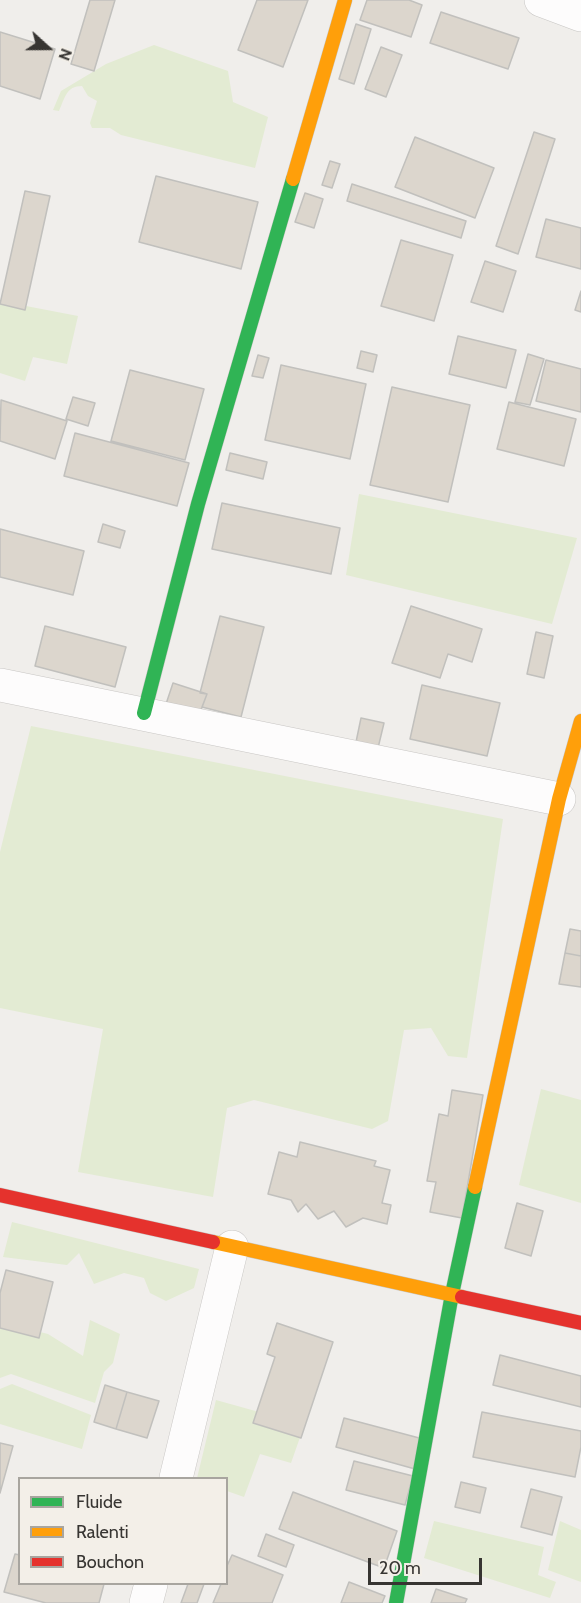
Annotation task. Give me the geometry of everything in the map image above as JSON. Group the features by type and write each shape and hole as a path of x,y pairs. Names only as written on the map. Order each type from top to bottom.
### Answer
{"street":[{"path":"144,713 198,504 345,0"},
{"path":"542,0 581,15"},
{"path":"0,685 559,799"},
{"path":"396,1603 452,1294 559,799 581,721"},
{"path":"0,1195 581,1323"},
{"path":"176,1477 232,1247"},
{"path":"146,1603 151,1585"}],"green space":[{"path":"154,45 228,71 233,102 268,117 255,168 121,135 110,128 92,128 90,123 97,101 88,96 82,86 69,90 59,111 53,110 61,91 106,64"},
{"path":"0,301 78,316 67,364 33,357 25,381 0,373"},
{"path":"359,494 577,538 552,624 346,575"},
{"path":"31,726 503,819 467,1058 448,1056 431,1028 404,1030 388,1121 372,1129 254,1100 227,1108 213,1197 78,1172 103,1029 0,1008 0,852"},
{"path":"541,1089 581,1100 581,1203 519,1185"},
{"path":"12,1222 199,1269 194,1288 166,1301 150,1293 144,1278 124,1273 94,1284 79,1253 67,1265 3,1257"},
{"path":"90,1320 120,1334 113,1363 104,1372 95,1403 11,1374 0,1378 0,1322 48,1334 83,1356"},
{"path":"12,1384 91,1415 82,1449 0,1424 0,1389"},
{"path":"216,1400 284,1419 310,1409 291,1463 260,1454 244,1497 228,1491 228,1477 197,1477"},
{"path":"434,1521 544,1547 538,1575 556,1582 550,1598 424,1558"},
{"path":"560,1521 581,1530 581,1582 548,1570"}],"building":[{"path":"90,0 115,0 94,71 71,64"},
{"path":"257,0 308,0 283,67 238,50"},
{"path":"367,0 409,0 422,5 411,37 360,20"},
{"path":"441,12 519,38 508,69 430,43"},
{"path":"356,24 371,29 354,84 339,79"},
{"path":"0,32 55,49 40,99 0,86"},
{"path":"381,47 402,55 386,97 365,89"},
{"path":"534,132 555,139 518,254 496,246"},
{"path":"415,137 494,168 475,218 395,187"},
{"path":"330,161 340,164 332,188 322,185"},
{"path":"156,176 258,202 241,269 139,242"},
{"path":"352,184 466,221 461,238 347,201"},
{"path":"25,191 50,196 25,310 0,304"},
{"path":"305,193 323,199 314,228 295,222"},
{"path":"546,219 581,228 581,269 536,257"},
{"path":"401,240 453,255 434,321 381,306"},
{"path":"485,261 516,271 503,312 471,302"},
{"path":"581,291 581,312 575,310"},
{"path":"458,336 516,350 506,388 449,374"},
{"path":"361,351 377,355 373,372 357,368"},
{"path":"528,354 544,359 530,405 515,402"},
{"path":"258,355 269,358 263,378 252,376"},
{"path":"546,360 581,369 581,412 536,401"},
{"path":"281,365 366,384 350,459 265,440"},
{"path":"130,370 204,389 185,460 111,441"},
{"path":"392,387 470,405 448,502 370,485"},
{"path":"73,397 95,403 88,426 66,419"},
{"path":"1,400 67,421 55,459 0,441"},
{"path":"509,402 576,419 564,466 497,449"},
{"path":"75,433 189,463 177,506 64,476"},
{"path":"230,453 267,462 263,479 226,470"},
{"path":"222,503 340,528 331,574 212,549"},
{"path":"103,524 125,531 120,548 98,542"},
{"path":"0,529 84,551 73,595 0,577"},
{"path":"411,606 482,629 472,662 448,654 440,678 392,663"},
{"path":"220,616 264,627 241,717 202,707 207,694 200,693"},
{"path":"45,626 126,647 115,687 35,666"},
{"path":"536,632 553,636 544,678 527,674"},
{"path":"173,683 207,694 198,718 165,707"},
{"path":"422,685 500,703 487,756 410,739"},
{"path":"361,718 384,723 378,748 356,742"},
{"path":"570,929 581,931 581,956 565,953"},
{"path":"565,953 581,956 581,987 559,984"},
{"path":"452,1090 483,1095 462,1218 430,1212 436,1182 427,1181 439,1114 448,1116"},
{"path":"300,1142 376,1161 374,1166 390,1170 382,1203 391,1205 387,1224 363,1218 346,1227 334,1211 318,1219 306,1204 298,1212 291,1200 268,1194 279,1152 297,1157"},
{"path":"517,1203 543,1211 531,1256 505,1248"},
{"path":"6,1270 53,1282 39,1338 0,1328 0,1293"},
{"path":"277,1323 333,1342 301,1438 253,1423 275,1357 267,1354"},
{"path":"500,1355 581,1376 581,1407 493,1385"},
{"path":"105,1385 127,1392 116,1429 94,1422"},
{"path":"127,1392 159,1401 147,1438 116,1429"},
{"path":"482,1412 581,1431 581,1447 575,1477 473,1457"},
{"path":"344,1418 423,1439 415,1469 336,1447"},
{"path":"0,1443 13,1446 0,1493"},
{"path":"354,1461 413,1476 405,1505 346,1490"},
{"path":"461,1482 486,1488 480,1513 455,1507"},
{"path":"531,1489 562,1497 552,1535 521,1527"},
{"path":"293,1492 397,1531 384,1568 279,1529"},
{"path":"266,1534 294,1545 286,1567 258,1556"},
{"path":"15,1554 18,1555 18,1585 104,1585 99,1603 46,1603 4,1592"},
{"path":"232,1555 283,1575 272,1603 213,1603 221,1585 228,1585 228,1564"},
{"path":"349,1582 385,1596 382,1603 341,1603"},
{"path":"188,1585 204,1585 197,1603 181,1603"},
{"path":"436,1589 467,1599 465,1603 431,1603"}],"traffic: fast":[{"path":"144,713 198,504 293,179"},
{"path":"396,1603 452,1294 475,1187"}],"traffic: slow":[{"path":"293,179 345,0"},
{"path":"475,1187 559,799 581,721"},
{"path":"213,1242 462,1297"}],"traffic: jam":[{"path":"0,1195 213,1242"},
{"path":"462,1297 581,1323"}]}
